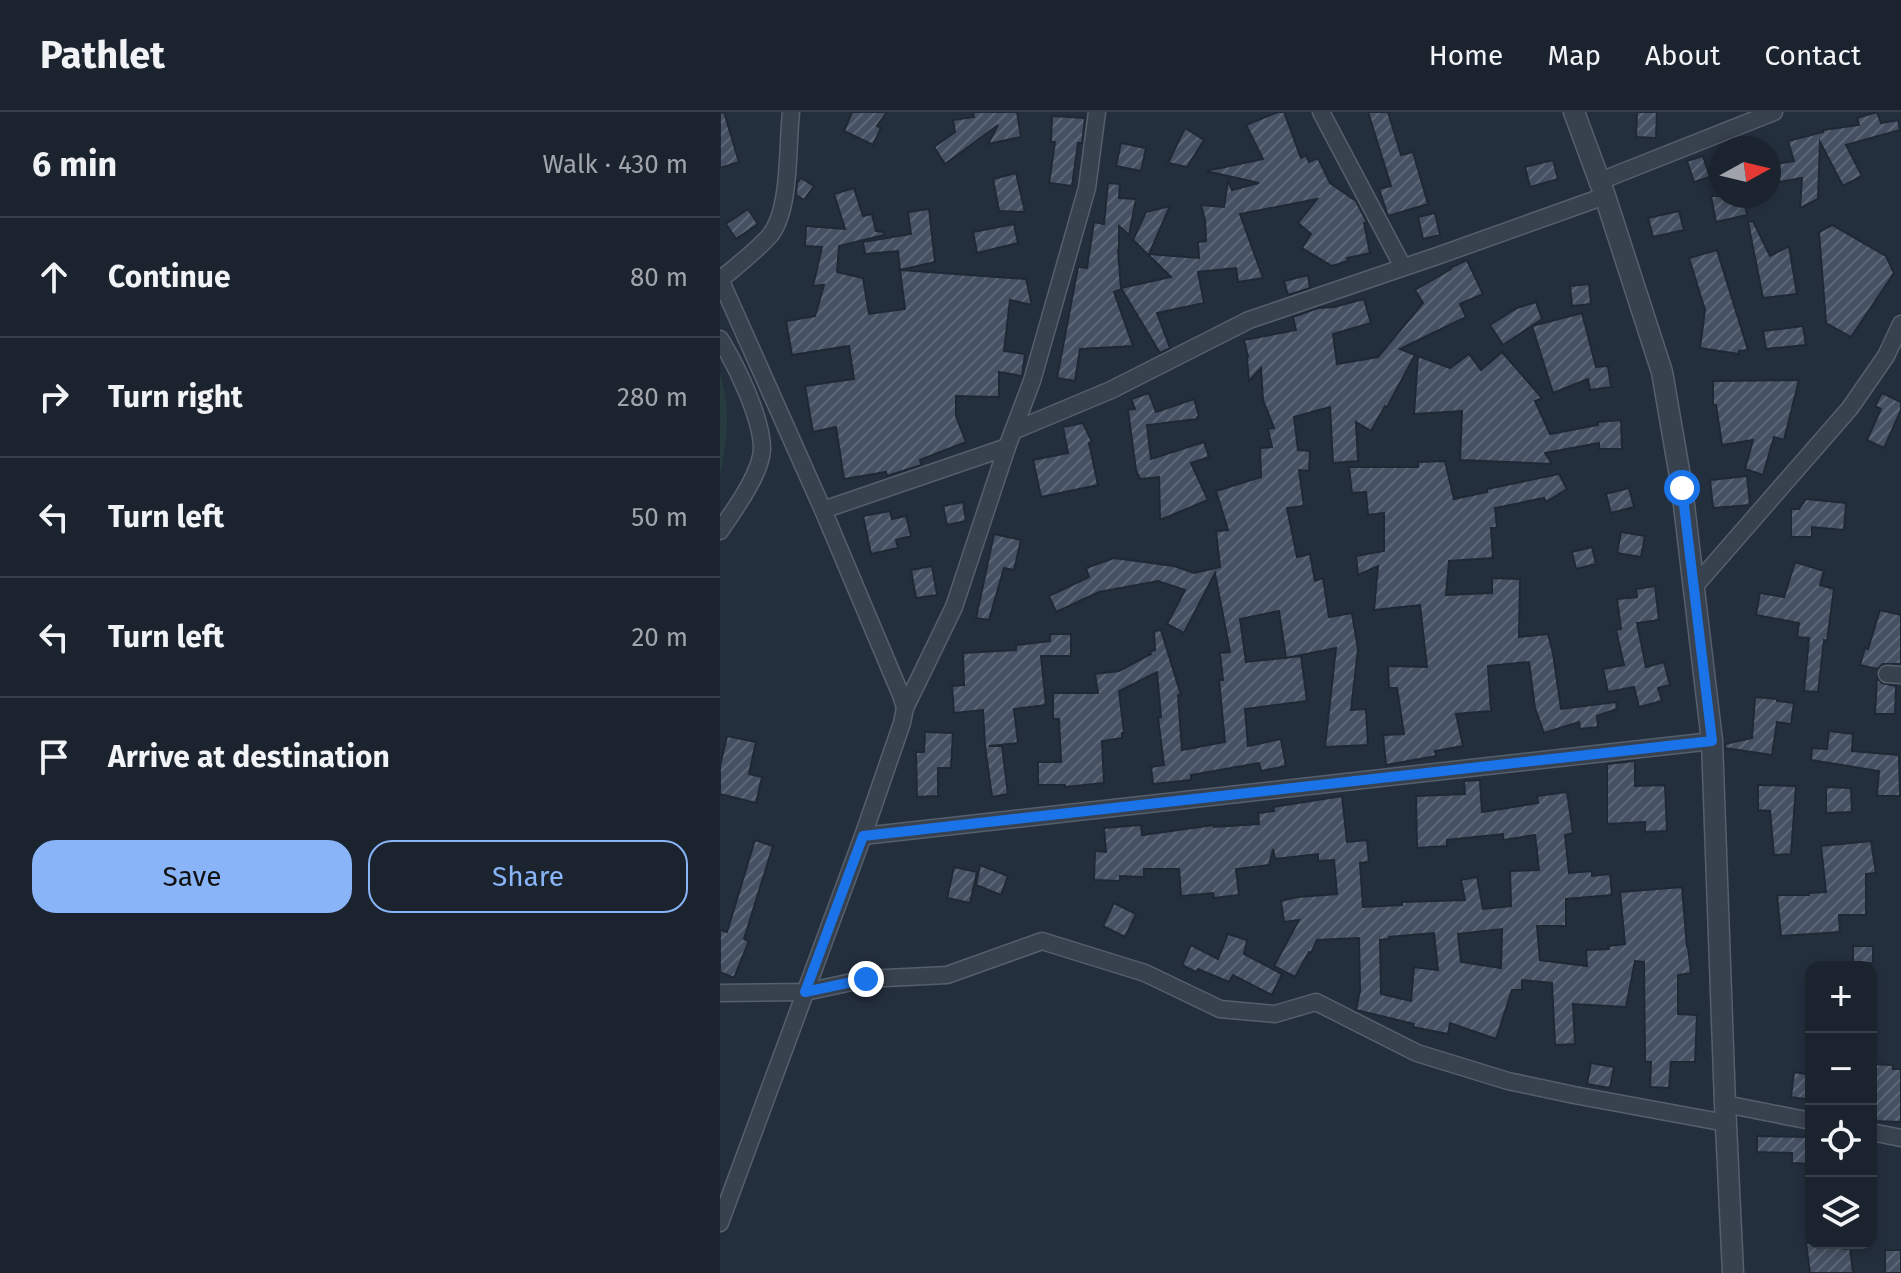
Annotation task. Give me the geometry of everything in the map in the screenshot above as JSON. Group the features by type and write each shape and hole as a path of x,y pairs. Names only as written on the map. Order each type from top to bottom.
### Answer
{"street":[{"path":"791,112 784,203 780,217 770,235 720,280 823,510 905,708"},
{"path":"720,1223 863,836 905,708 954,607 1032,381 1087,188 1097,112"},
{"path":"1321,112 1403,267"},
{"path":"1574,112 1603,188 1662,372 1682,488 1712,741 1733,1273"},
{"path":"823,510 1010,439 1249,320 1403,267 1603,188 1774,112"},
{"path":"1694,587 1850,408 1886,356 1901,324"},
{"path":"720,339 753,407 762,451 751,485 720,531"},
{"path":"863,836 1712,741"},
{"path":"720,993 805,992 866,979 947,975 1042,941 1145,973 1220,1009 1275,1014 1316,1002 1417,1053 1508,1081 1574,1095 1805,1121"},
{"path":"1877,1133 1901,1138"}],"green space":[{"path":"720,374 727,424 720,474"}],"building":[{"path":"724,112 739,162 720,168 720,113"},
{"path":"852,112 887,112 877,126 881,128 873,145 844,131"},
{"path":"973,112 1017,112 1021,137 988,144 998,125 945,164 934,147 955,132 953,120 974,117"},
{"path":"1284,112 1301,158 1306,155 1309,162 1318,158 1330,183 1356,201 1367,222 1364,223 1370,253 1347,258 1348,261 1332,266 1302,248 1311,234 1298,223 1317,199 1240,214 1263,278 1238,282 1236,268 1198,272 1204,303 1157,313 1170,348 1160,353 1121,288 1171,277 1133,240 1146,212 1170,206 1149,254 1199,258 1198,242 1206,241 1201,205 1224,207 1228,180 1232,190 1259,183 1206,171 1263,159 1246,125"},
{"path":"1368,112 1388,112 1401,155 1413,152 1428,204 1388,216 1379,189 1391,186"},
{"path":"1637,112 1657,112 1656,138 1636,137"},
{"path":"1877,112 1881,123 1898,120 1900,130 1846,145 1862,176 1843,186 1820,142 1818,199 1800,208 1802,178 1781,182 1781,163 1794,161 1788,141 1823,130 1859,125 1857,118"},
{"path":"1052,116 1085,118 1072,186 1049,183 1055,142 1051,142"},
{"path":"1185,128 1204,140 1187,167 1168,163"},
{"path":"1121,143 1146,148 1141,171 1116,166"},
{"path":"1703,156 1709,177 1694,182 1687,161"},
{"path":"1553,160 1558,179 1530,187 1525,167"},
{"path":"1016,173 1025,212 999,211 993,179"},
{"path":"801,178 814,186 804,200 796,195 797,183"},
{"path":"1108,183 1120,184 1119,198 1136,199 1129,235 1119,226 1121,289 1114,292 1133,346 1080,349 1075,381 1057,378 1078,267 1087,268 1094,222 1104,224"},
{"path":"854,188 863,216 872,214 876,231 884,232 884,235 839,246 837,272 863,278 869,314 905,309 900,270 1026,279 1032,305 1010,300 1004,351 1025,354 1022,376 999,372 999,397 956,396 956,416 966,442 920,460 921,465 887,476 886,472 844,479 836,427 813,432 805,386 854,379 849,346 792,355 786,321 815,316 824,285 813,286 822,247 805,246 806,226 845,229 834,194"},
{"path":"1713,208 1746,208 1747,215 1716,222"},
{"path":"748,209 758,224 736,239 726,224"},
{"path":"929,209 935,262 900,270 898,251 865,254 863,242 911,234 908,212"},
{"path":"1679,211 1684,230 1653,237 1648,218"},
{"path":"1435,213 1440,235 1423,239 1418,217"},
{"path":"1753,221 1770,256 1789,246 1797,294 1763,298 1748,222"},
{"path":"1014,224 1018,243 977,253 973,232"},
{"path":"1832,225 1886,256 1894,273 1851,337 1826,323 1819,232"},
{"path":"1717,250 1748,350 1739,351 1739,354 1700,348 1705,310 1689,258"},
{"path":"1467,260 1483,294 1460,304 1466,317 1400,349 1415,355 1371,431 1356,422 1358,461 1333,463 1330,407 1294,417 1298,450 1310,451 1309,471 1299,470 1304,506 1287,508 1297,557 1310,554 1315,581 1323,578 1329,617 1352,613 1358,649 1351,710 1366,709 1368,745 1325,747 1336,648 1290,657 1301,656 1307,701 1245,709 1248,746 1281,739 1286,766 1261,771 1259,763 1191,775 1191,780 1153,784 1151,767 1164,765 1158,718 1161,717 1157,672 1119,691 1124,733 1122,738 1102,741 1104,783 1065,787 1038,785 1038,762 1061,762 1059,719 1053,719 1053,693 1098,693 1095,674 1119,671 1151,654 1155,650 1154,631 1161,630 1181,695 1178,695 1182,750 1225,742 1219,680 1223,680 1220,653 1230,652 1215,573 1184,633 1167,624 1185,590 1158,581 1099,592 1056,612 1049,596 1089,577 1086,568 1114,558 1174,566 1194,573 1220,567 1216,531 1228,530 1216,491 1261,477 1260,448 1272,447 1268,429 1274,428 1263,400 1261,368 1249,381 1244,340 1296,330 1293,317 1318,308 1364,299 1371,323 1333,334 1337,364 1378,357 1423,303 1415,290","holes":["1279,611 1286,658 1246,662 1240,619"]},
{"path":"1308,275 1310,288 1288,295 1284,281"},
{"path":"1589,284 1591,304 1572,306 1570,286"},
{"path":"1536,302 1542,319 1503,345 1490,325 1517,308"},
{"path":"1582,313 1596,367 1608,366 1611,387 1590,390 1588,379 1553,393 1532,326"},
{"path":"1803,326 1806,345 1766,349 1763,331"},
{"path":"1502,352 1542,398 1535,401 1550,434 1598,425 1598,422 1621,420 1622,449 1599,449 1599,443 1545,453 1552,464 1460,460 1462,411 1414,414 1418,356 1450,368 1469,354 1481,370"},
{"path":"1799,380 1784,440 1774,437 1763,475 1745,469 1753,440 1722,445 1716,405 1713,405 1713,381"},
{"path":"1149,393 1156,412 1194,399 1199,416 1197,419 1147,425 1151,459 1204,442 1209,457 1191,463 1208,500 1160,520 1159,477 1140,479 1128,410 1135,409 1131,399"},
{"path":"1882,393 1901,402 1901,410 1884,448 1867,440 1881,409 1875,406"},
{"path":"1083,423 1092,442 1089,443 1098,485 1041,497 1033,460 1068,453 1063,427"},
{"path":"1445,461 1454,499 1559,474 1567,489 1546,502 1544,498 1495,508 1497,528 1491,528 1493,558 1449,561 1446,595 1492,593 1492,578 1520,579 1519,637 1548,634 1561,709 1616,702 1617,709 1597,716 1598,727 1580,729 1579,722 1544,733 1535,708 1529,662 1488,666 1491,711 1456,714 1463,746 1435,751 1436,756 1386,765 1383,735 1404,734 1397,688 1389,688 1388,666 1427,667 1420,605 1374,610 1378,566 1358,575 1356,556 1384,551 1384,513 1368,515 1366,492 1352,493 1349,467 1418,467 1418,462"},
{"path":"1747,476 1750,505 1713,508 1710,480"},
{"path":"1629,488 1634,507 1611,513 1606,494"},
{"path":"1806,499 1846,503 1844,530 1812,527 1812,537 1791,537 1791,509 1799,509"},
{"path":"963,502 966,521 947,525 943,506"},
{"path":"890,511 892,519 906,516 911,536 896,540 898,548 871,554 863,516"},
{"path":"1621,532 1645,536 1641,557 1617,553"},
{"path":"994,534 1021,540 1014,570 1004,568 989,620 976,618"},
{"path":"1592,547 1596,564 1576,569 1572,552"},
{"path":"1795,562 1824,571 1820,585 1834,589 1818,692 1804,691 1809,638 1797,637 1799,623 1756,615 1760,593 1784,597"},
{"path":"932,566 937,595 916,598 911,570"},
{"path":"1655,586 1659,620 1637,623 1646,667 1664,662 1670,685 1658,688 1662,701 1639,707 1634,687 1608,692 1603,669 1624,665 1616,630 1621,629 1617,599 1637,597 1636,589"},
{"path":"1880,610 1901,615 1901,664 1883,664 1877,669 1860,665"},
{"path":"1050,634 1071,634 1071,656 1041,656 1046,705 1014,709 1018,743 989,746 1002,746 1008,794 992,797 983,710 954,713 952,686 964,685 963,653 1016,650 1016,645 1050,641"},
{"path":"1877,678 1882,683 1896,686 1895,714 1875,714"},
{"path":"1755,697 1794,703 1791,724 1777,722 1772,755 1725,748 1725,744 1752,738"},
{"path":"1829,731 1853,734 1852,751 1899,755 1900,796 1877,796 1879,771 1811,760 1812,748 1827,749"},
{"path":"925,732 953,733 951,768 938,768 938,796 917,797 916,752 924,752"},
{"path":"727,736 756,742 749,774 762,777 756,803 720,794 720,766"},
{"path":"1635,761 1635,786 1665,785 1667,831 1645,832 1645,822 1607,824 1607,764"},
{"path":"1480,780 1482,812 1538,803 1537,796 1567,792 1573,833 1565,835 1569,873 1592,871 1592,876 1610,874 1612,895 1566,899 1566,926 1537,926 1540,960 1587,966 1586,950 1609,949 1608,946 1625,944 1620,892 1682,887 1691,973 1678,975 1678,1014 1697,1015 1695,1062 1671,1062 1669,1088 1650,1087 1651,1062 1645,1062 1644,962 1635,961 1626,1007 1573,1004 1575,1044 1555,1045 1552,983 1522,980 1522,990 1512,990 1496,1039 1450,1023 1448,1034 1356,1010 1360,991 1359,938 1317,940 1295,977 1274,966 1299,920 1284,922 1281,901 1337,894 1334,860 1318,861 1318,854 1275,859 1273,849 1269,865 1236,869 1239,895 1214,898 1213,893 1181,896 1179,869 1144,869 1144,877 1120,876 1120,881 1094,880 1095,851 1106,852 1104,828 1141,825 1142,835 1214,825 1259,824 1258,813 1274,811 1273,807 1342,796 1347,842 1367,840 1369,862 1360,863 1363,907 1465,900 1461,880 1477,877 1483,909 1511,906 1510,871 1539,870 1535,835 1503,840 1503,834 1447,840 1447,846 1417,848 1416,796 1465,794 1464,781","holes":["1502,929 1501,968 1461,962 1458,934","1434,933 1438,970 1414,967 1411,1001 1381,994 1380,940"]},
{"path":"1758,785 1796,786 1791,854 1774,855 1770,811 1758,810"},
{"path":"1826,787 1851,788 1852,812 1826,813"},
{"path":"755,840 773,846 744,939 749,941 734,978 720,972 720,930 727,932"},
{"path":"1871,841 1876,873 1866,874 1866,915 1839,915 1840,932 1781,936 1777,895 1826,892 1821,846"},
{"path":"980,865 1008,876 1001,895 976,885"},
{"path":"954,867 977,872 970,903 947,898"},
{"path":"1114,903 1136,914 1125,937 1103,926"},
{"path":"1228,934 1247,940 1244,954 1282,974 1272,995 1233,975 1229,982 1182,965 1191,945 1218,959"},
{"path":"1853,946 1873,946 1873,961 1853,961"},
{"path":"1591,1063 1614,1067 1610,1088 1587,1084"},
{"path":"1877,1064 1901,1069 1901,1122 1877,1121"},
{"path":"1794,1072 1805,1074 1805,1099 1791,1097"},
{"path":"1757,1136 1805,1137 1805,1164 1792,1163 1792,1153 1757,1152"},
{"path":"1807,1249 1850,1249 1853,1273 1810,1273"},
{"path":"1885,1250 1901,1250 1901,1273 1885,1273"}],"route":[{"path":"866,979 805,992 863,836 1712,741 1682,488"}]}
